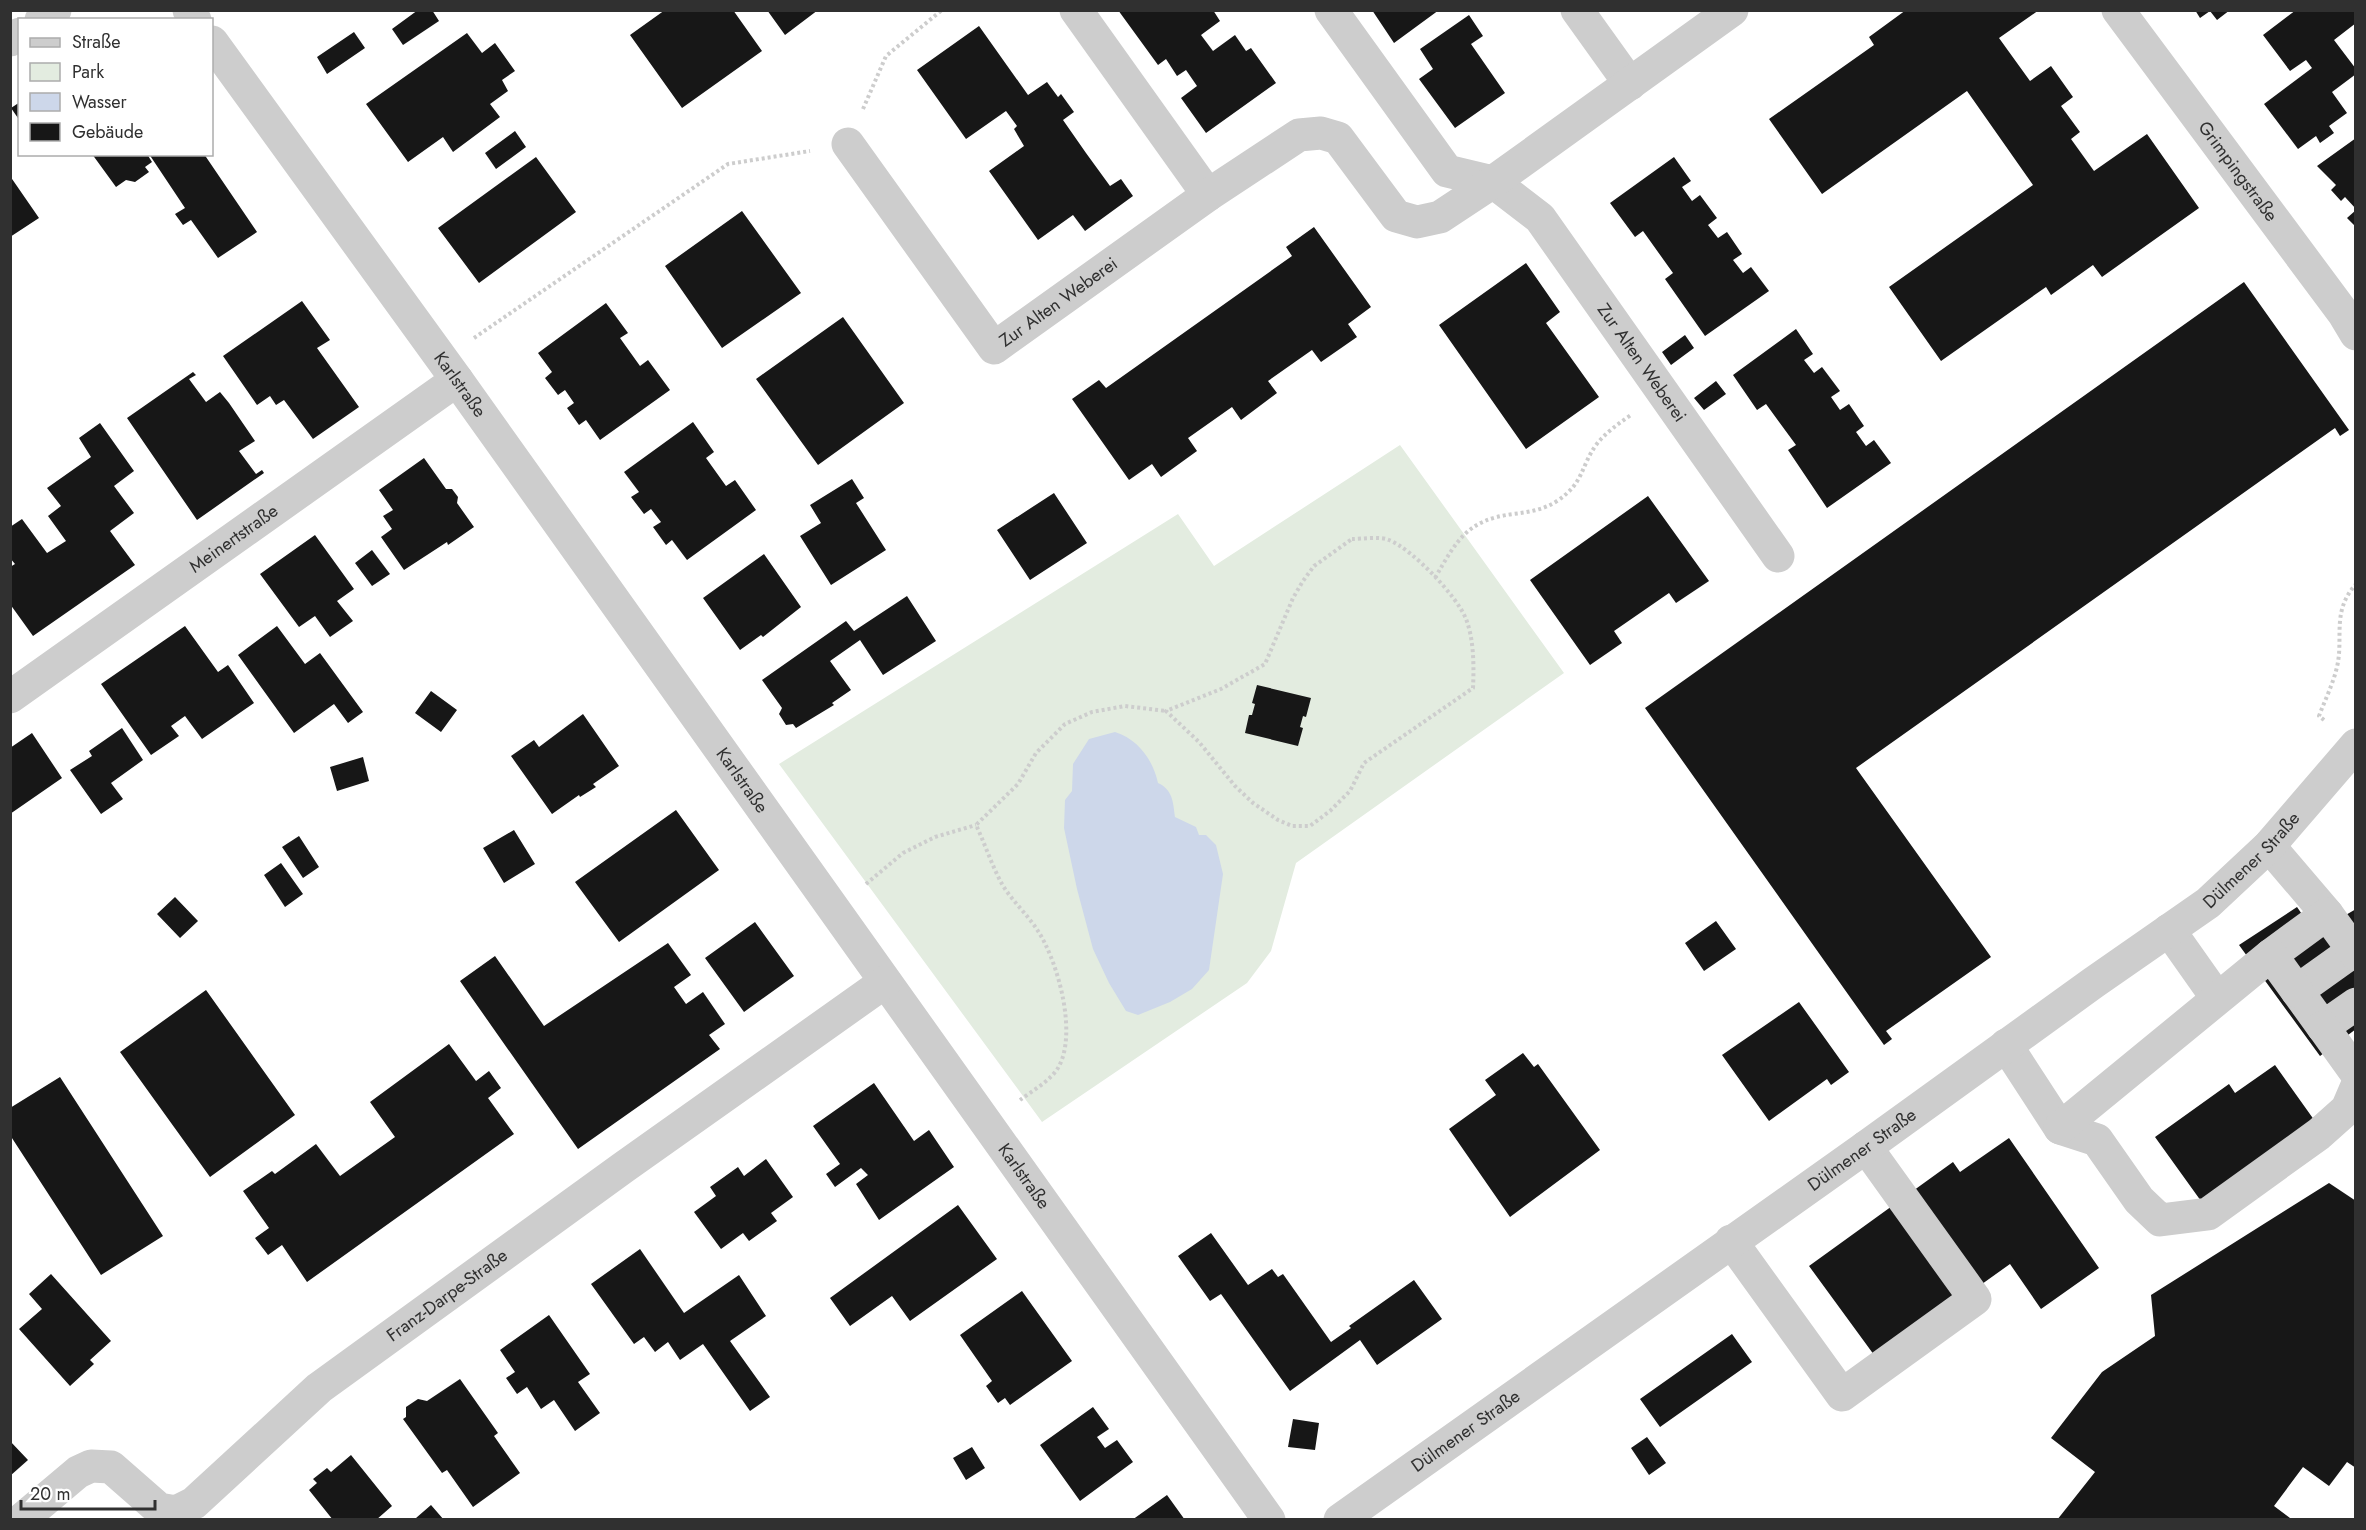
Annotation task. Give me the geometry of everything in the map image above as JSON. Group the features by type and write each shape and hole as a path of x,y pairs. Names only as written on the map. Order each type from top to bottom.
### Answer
{"street":[{"path":"1076,10 1208,195"},
{"name":"Zur Alten Weberei","path":"1331,10 1447,171 1493,182 1540,218 1778,556"},
{"path":"1577,10 1630,84"},
{"name":"Zur Alten Weberei","path":"848,144 994,348 1208,195 1299,135 1321,133 1338,138 1396,216 1417,222 1440,217 1493,182 1732,10"},
{"name":"Grimpingstraße","path":"2118,10 2344,314 2355,334"},
{"name":"Karlstraße","path":"213,43 837,911 885,982 1269,1520"},
{"name":"Meinertstraße","path":"10,697 457,380"},
{"name":"Dülmener Straße","path":"1340,1520 2208,903 2269,846 2355,745"},
{"path":"2269,846 2327,914 2354,952 2297,991"},
{"path":"2060,1128 2217,998 2327,914"},
{"path":"2169,930 2217,998"},
{"path":"2271,955 2355,1073"},
{"name":"Franz-Darpe-Straße","path":"21,1520 78,1472 91,1466 111,1467 159,1509 176,1512 194,1503 319,1388 624,1167 885,982"},
{"path":"2324,1027 2355,1004"},
{"path":"2006,1045 2060,1128 2097,1140 2139,1200 2160,1220 2208,1214 2319,1134 2347,1109 2355,1088"},
{"path":"1731,1241 1842,1395 1975,1299 1866,1147"}],"path":[{"path":"457,380 462,346 728,164 848,144 886,56 942,10"},
{"path":"1435,578 1454,544 1467,530 1484,520 1539,510 1572,489 1583,474 1594,448 1603,437 1663,392"},
{"path":"837,911 903,853 935,837 976,825 1018,784 1036,753 1065,724 1092,712 1125,706 1166,711 1221,689 1265,664 1293,597 1303,581 1314,566 1352,539 1387,539 1415,556 1466,618 1474,664 1473,688 1364,763 1350,790 1330,811 1310,826 1292,826 1278,820 1253,803 1235,786 1199,742 1166,711"},
{"path":"2355,584 2346,595 2338,628 2337,666 2319,716 2355,745"},
{"path":"976,825 1002,884 1039,932 1053,960 1062,990 1065,1014 1063,1056 1058,1069 1051,1077 987,1123"}],"green space":[{"path":"1400,445 1564,673 1296,863 1271,951 1247,983 1042,1122 779,764 1178,514 1214,566"}],"water":[{"path":"1115,732 1131,740 1148,759 1158,783 1167,789 1173,801 1175,817 1196,827 1199,835 1206,835 1216,845 1223,874 1209,970 1192,989 1170,1002 1138,1015 1126,1011 1109,983 1093,949 1064,828 1065,800 1072,791 1073,764 1089,739"}],"building":[{"path":"418,10 432,10 439,21 403,45 392,29"},
{"path":"665,10 733,10 762,51 682,108 630,35"},
{"path":"767,10 818,10 785,35"},
{"path":"1118,10 1213,10 1220,21 1201,35 1213,51 1235,35 1246,51 1251,48 1276,83 1206,133 1181,98 1197,86 1186,70 1177,76 1166,59 1158,65"},
{"path":"1372,10 1439,10 1394,43"},
{"path":"1906,10 2039,10 1999,38 2030,81 2051,66 2073,97 2061,106 2080,132 2071,139 2094,171 2147,134 2199,208 2102,277 2093,265 2051,295 2046,287 1941,361 1889,287 2033,185 1967,91 1822,194 1769,119 1874,45 1869,37"},
{"path":"2195,10 2230,10 2217,20 2210,11 2200,18"},
{"path":"2296,10 2356,10 2356,23 2334,40 2356,69 2356,74 2332,92 2347,113 2329,126 2334,133 2320,143 2316,136 2298,149 2264,104 2312,68 2306,60 2290,71 2263,35"},
{"path":"1469,15 1483,36 1471,44 1505,93 1455,128 1419,79 1433,69 1420,49"},
{"path":"979,26 1028,95 1047,82 1058,97 1061,94 1074,112 1063,120 1086,153 1110,186 1121,179 1133,196 1085,231 1073,215 1038,240 989,171 1024,146 1014,129 1017,126 1006,111 966,139 917,70"},
{"path":"354,32 365,48 327,74 317,57"},
{"path":"467,33 482,53 495,43 515,71 502,80 508,91 490,104 500,117 453,152 443,137 408,162 366,104"},
{"path":"18,103 18,118 11,108"},
{"path":"515,131 526,147 496,169 485,153"},
{"path":"2356,138 2356,209 2345,197 2341,201 2331,190 2336,185 2317,166"},
{"path":"93,156 148,156 152,162 145,167 149,172 135,182 126,180 116,187"},
{"path":"150,156 205,156 257,232 218,258 191,220 183,225 175,214 185,208"},
{"path":"536,157 576,212 479,283 438,228"},
{"path":"1674,157 1691,181 1682,187 1692,201 1700,195 1717,218 1708,225 1718,238 1727,232 1742,254 1733,260 1743,273 1751,267 1769,291 1705,336 1665,279 1673,273 1643,231 1635,237 1610,203"},
{"path":"10,176 39,218 10,237"},
{"path":"2356,210 2356,227 2347,218"},
{"path":"742,211 801,293 722,348 665,266"},
{"path":"1314,227 1371,307 1348,324 1357,337 1321,362 1312,350 1268,381 1277,393 1241,420 1232,407 1188,438 1197,451 1161,477 1152,464 1129,480 1072,399 1099,380 1106,388 1292,256 1286,247"},
{"path":"1526,263 1560,312 1546,323 1599,397 1526,449 1439,325"},
{"path":"2244,282 2349,430 2340,436 2335,428 1856,768 1991,957 1886,1031 1892,1039 1884,1045 1645,708"},
{"path":"302,301 330,340 317,348 359,407 313,439 284,400 276,405 270,396 257,405 223,356"},
{"path":"606,303 628,333 620,338 640,366 648,360 670,390 600,440 586,420 579,425 567,408 574,403 565,390 558,395 545,378 552,372 538,353"},
{"path":"843,317 904,403 818,465 756,379"},
{"path":"1796,329 1813,354 1804,360 1814,373 1822,367 1840,391 1831,397 1840,410 1849,404 1864,426 1856,432 1866,446 1874,440 1891,463 1827,508 1788,450 1796,445 1766,404 1757,410 1733,375"},
{"path":"1685,335 1694,348 1671,365 1662,352"},
{"path":"193,372 196,375 189,379 206,402 220,392 229,403 255,441 239,451 256,474 262,470 264,473 197,520 127,418"},
{"path":"1716,381 1726,394 1704,410 1694,398"},
{"path":"693,422 714,452 706,458 726,486 735,480 756,510 687,560 672,540 666,545 653,527 661,522 651,509 644,514 631,497 639,492 624,472"},
{"path":"100,423 134,471 114,486 134,513 110,531 135,565 33,636 10,604 10,567 15,564 10,558 10,527 22,519 47,553 66,541 48,516 61,506 47,488 91,457 79,438"},
{"path":"424,458 446,489 452,489 458,497 457,503 474,527 404,570 381,537 392,529 383,516 393,510 379,490"},
{"path":"852,479 864,498 856,503 886,550 831,585 800,536 821,523 810,505"},
{"path":"1054,493 1087,543 1030,580 997,530"},
{"path":"1648,496 1709,581 1676,603 1669,593 1614,631 1622,643 1590,665 1530,580"},
{"path":"315,535 354,589 337,601 353,621 330,637 315,616 299,627 260,574"},
{"path":"372,550 390,574 372,586 355,563"},
{"path":"764,554 801,607 763,637 761,635 740,650 703,598"},
{"path":"907,596 936,641 883,675 860,640 830,661 851,690 832,703 834,705 796,728 793,724 786,725 779,714 782,708 762,680 846,621 854,631"},
{"path":"185,626 218,672 228,665 254,703 202,739 185,716 171,726 179,736 151,755 101,684"},
{"path":"277,626 305,664 320,653 363,712 348,723 334,704 294,733 238,655"},
{"path":"1257,685 1311,698 1306,717 1303,716 1300,727 1303,728 1298,746 1245,733 1249,715 1252,715 1255,704 1252,703"},
{"path":"431,691 457,710 441,732 415,713"},
{"path":"583,714 619,766 593,784 596,787 580,797 579,795 552,814 511,756 534,740 539,747"},
{"path":"122,728 143,760 111,783 123,799 101,814 70,770 92,756 89,751"},
{"path":"32,733 62,778 10,814 10,748"},
{"path":"363,757 369,781 337,791 330,767"},
{"path":"676,810 719,870 619,942 575,882"},
{"path":"514,830 535,864 504,883 483,848"},
{"path":"299,836 319,867 303,878 282,847"},
{"path":"281,863 303,894 285,907 264,875"},
{"path":"175,897 198,921 180,938 157,914"},
{"path":"2297,907 2315,933 2356,909 2356,1029 2320,1056 2239,945"},
{"path":"1716,921 1736,949 1704,971 1685,943"},
{"path":"755,922 794,976 744,1012 705,958"},
{"path":"668,943 691,975 674,987 686,1004 703,992 725,1024 709,1035 720,1049 578,1149 460,981 495,956 544,1026"},
{"path":"206,990 295,1115 210,1177 120,1052"},
{"path":"1799,1002 1849,1072 1831,1085 1827,1079 1769,1121 1722,1055"},
{"path":"449,1044 476,1081 489,1071 501,1088 488,1098 514,1134 307,1282 282,1245 268,1255 255,1238 269,1228 243,1191 272,1171 275,1174 316,1144 340,1176 395,1137 370,1102"},
{"path":"1523,1053 1534,1067 1538,1064 1600,1150 1510,1217 1449,1129 1496,1095 1485,1080"},
{"path":"2275,1065 2317,1124 2206,1208 2155,1137 2229,1084 2235,1093"},
{"path":"60,1077 163,1236 101,1275 10,1135 10,1108"},
{"path":"874,1083 914,1141 929,1130 954,1167 879,1220 856,1184 868,1175 861,1168 835,1187 826,1174 840,1164 813,1126"},
{"path":"2009,1138 2099,1268 2041,1309 2010,1264 1877,1359 1809,1266 1953,1162 1960,1172"},
{"path":"766,1159 793,1197 771,1213 777,1221 749,1241 743,1233 721,1249 694,1212 716,1196 710,1187 738,1167 744,1176"},
{"path":"2329,1183 2356,1201 2356,1468 2347,1462 2329,1486 2303,1467 2274,1506 2290,1518 2288,1520 2057,1520 2095,1472 2051,1438 2102,1372 2155,1336 2151,1295"},
{"path":"958,1205 997,1259 910,1321 892,1296 850,1326 830,1298"},
{"path":"1211,1233 1248,1285 1272,1269 1278,1277 1283,1274 1331,1342 1351,1328 1349,1326 1414,1280 1442,1319 1377,1365 1360,1340 1290,1391 1221,1294 1210,1301 1178,1256"},
{"path":"640,1249 684,1313 739,1275 766,1316 730,1341 770,1397 750,1411 703,1344 680,1360 668,1342 655,1352 644,1337 634,1344 591,1284"},
{"path":"51,1274 111,1341 90,1360 94,1364 70,1386 19,1329 42,1309 29,1294"},
{"path":"1022,1291 1072,1361 1010,1405 1005,1398 998,1403 986,1386 992,1381 960,1335"},
{"path":"549,1315 590,1374 578,1382 600,1413 575,1431 554,1400 541,1409 527,1387 517,1394 506,1378 515,1372 500,1350"},
{"path":"1732,1334 1752,1362 1660,1427 1640,1399"},
{"path":"460,1379 498,1433 494,1436 520,1473 473,1507 447,1470 442,1473 403,1419 406,1417 406,1407 418,1399 427,1401"},
{"path":"1093,1407 1109,1429 1097,1437 1105,1448 1117,1440 1133,1462 1080,1501 1040,1445"},
{"path":"1293,1419 1319,1423 1315,1450 1288,1447"},
{"path":"1647,1437 1666,1463 1649,1475 1631,1448"},
{"path":"10,1441 28,1460 10,1476"},
{"path":"972,1447 985,1468 966,1480 953,1458"},
{"path":"351,1455 392,1506 376,1520 333,1520 309,1490 317,1483 313,1479 327,1468 331,1472"},
{"path":"1167,1495 1185,1520 1132,1520"},
{"path":"431,1505 444,1520 417,1520 416,1518"}]}
